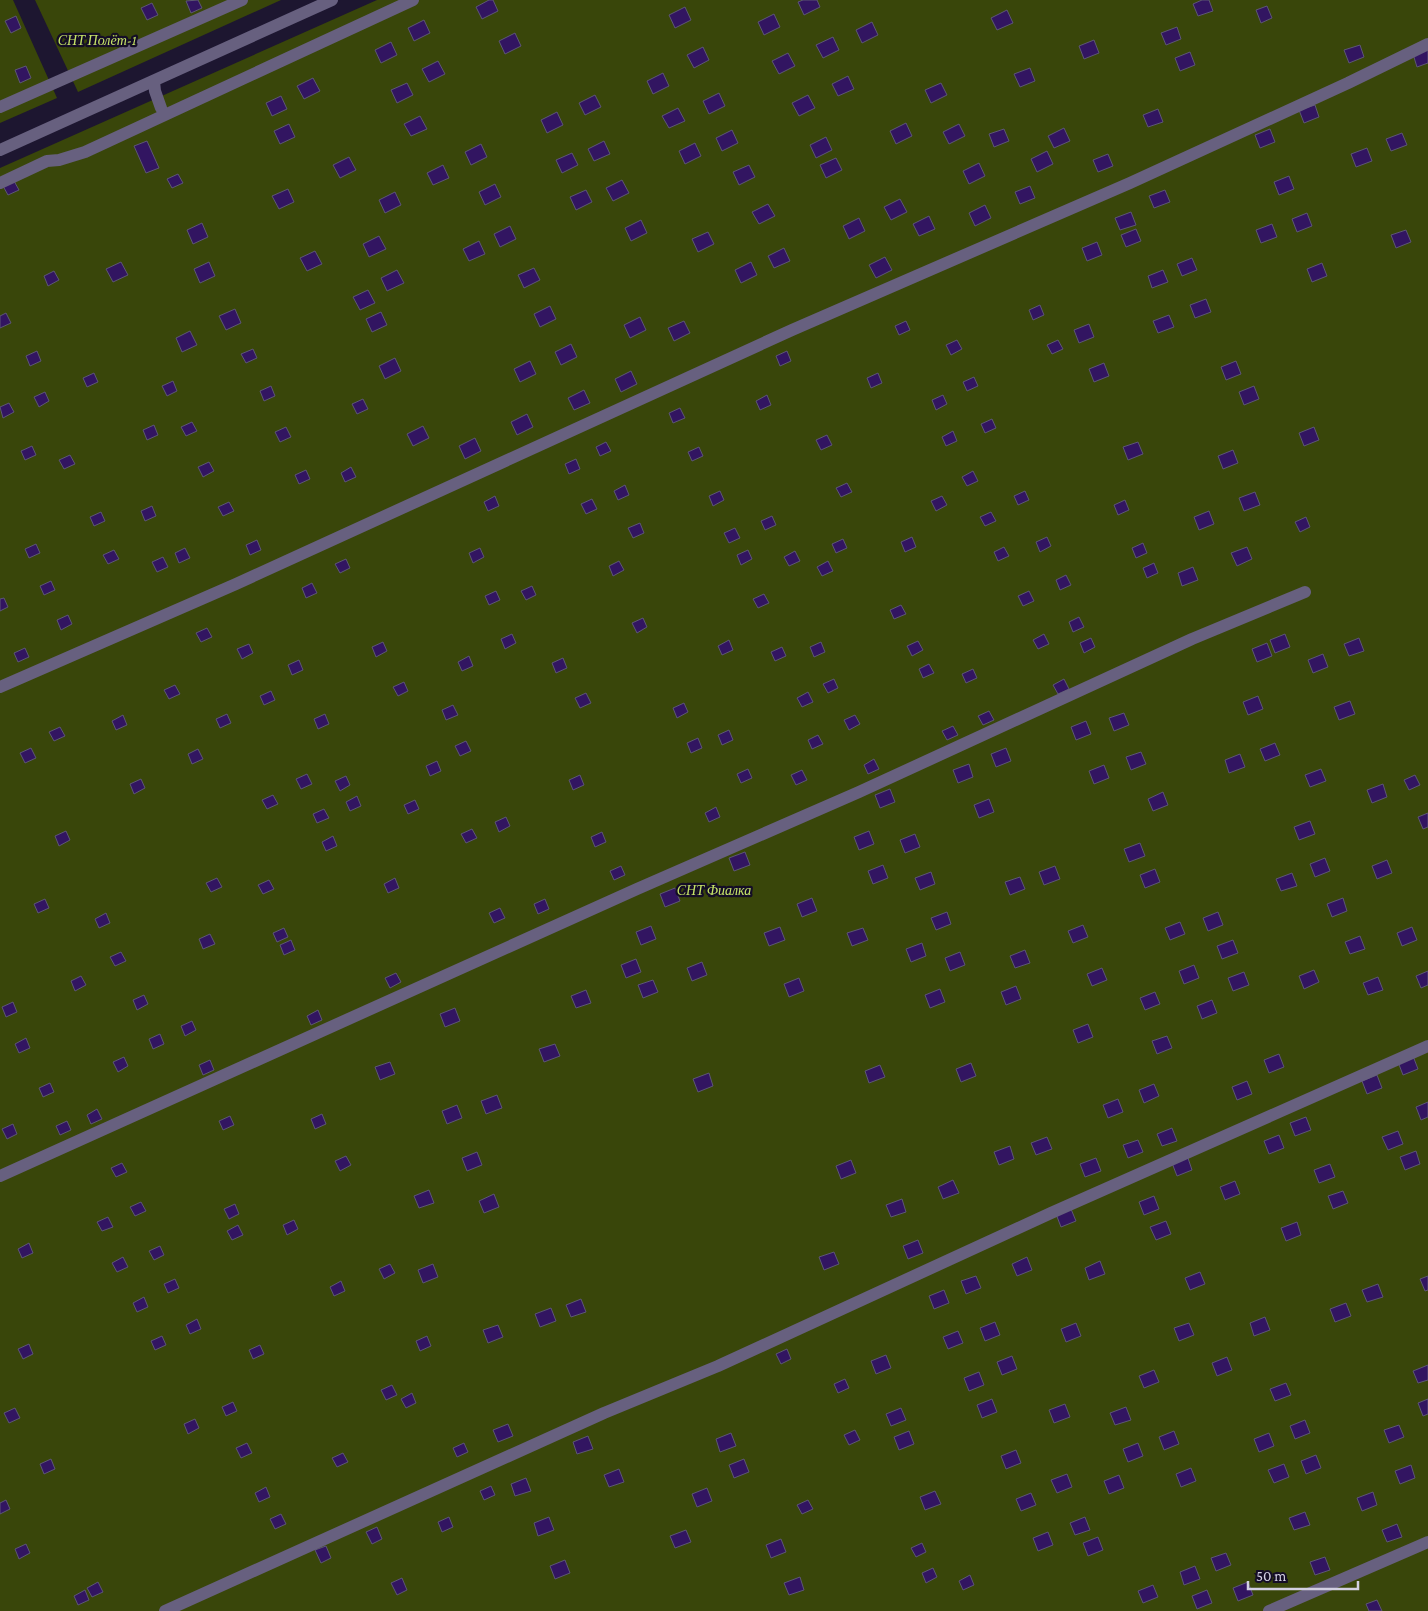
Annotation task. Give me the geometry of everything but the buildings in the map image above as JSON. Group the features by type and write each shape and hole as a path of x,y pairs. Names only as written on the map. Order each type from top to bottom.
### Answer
{"street":[{"path":"0,107 242,0"},
{"path":"0,150 332,0"},
{"path":"0,183 47,161 59,160 86,152 413,0"},
{"path":"0,687 236,584 792,330 1138,179 1348,83 1428,44"},
{"path":"154,81 155,91 161,108"},
{"path":"0,1176 1080,692 1192,639 1305,592"},
{"path":"165,1611 604,1413 718,1366 1051,1213 1428,1046"},
{"path":"1269,1611 1428,1542"}],"green space":[{"path":"0,0 13,0 57,98 0,123"},
{"name":"СНТ Полёт-1","path":"35,0 281,0 78,92"},
{"name":"СНТ Фиалка","path":"377,0 1428,0 1428,1611 0,1611 0,168"}]}
